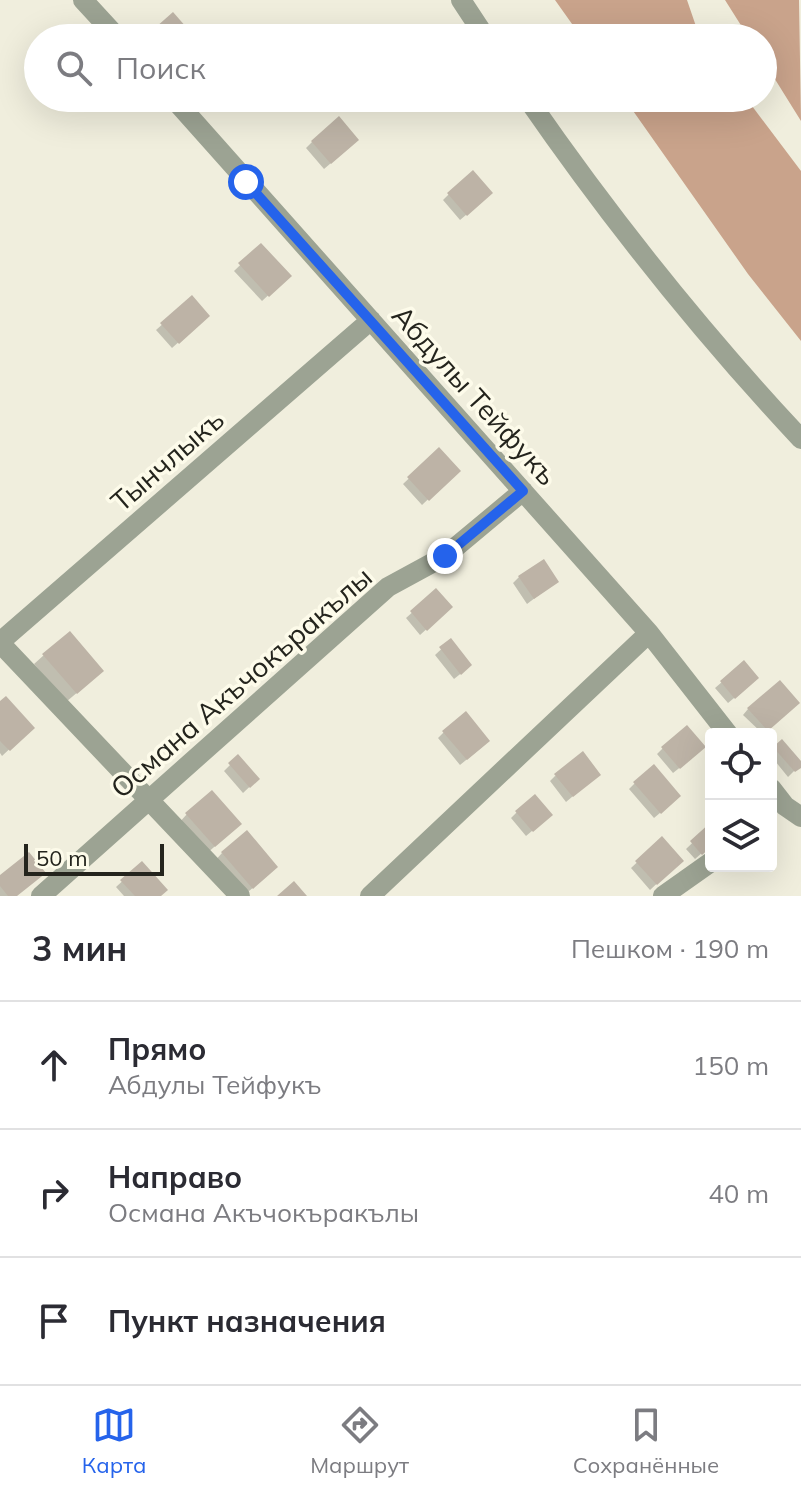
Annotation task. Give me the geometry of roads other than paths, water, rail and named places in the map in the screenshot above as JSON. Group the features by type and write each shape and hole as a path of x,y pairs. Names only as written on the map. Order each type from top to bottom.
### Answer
{"street":[{"path":"83,0 105,24"},
{"path":"461,0 477,24"},
{"name":"Абдулы Тейфукъ","path":"185,112 649,633 723,728"},
{"path":"537,112 589,188 731,364 801,439"},
{"name":"Тынчлыкъ","path":"0,642 371,320"},
{"name":"Османа Акъчокъракълы","path":"41,896 388,587 445,556 523,491"},
{"path":"370,896 649,633"},
{"path":"0,642 240,896"},
{"path":"663,896 705,866"}]}
